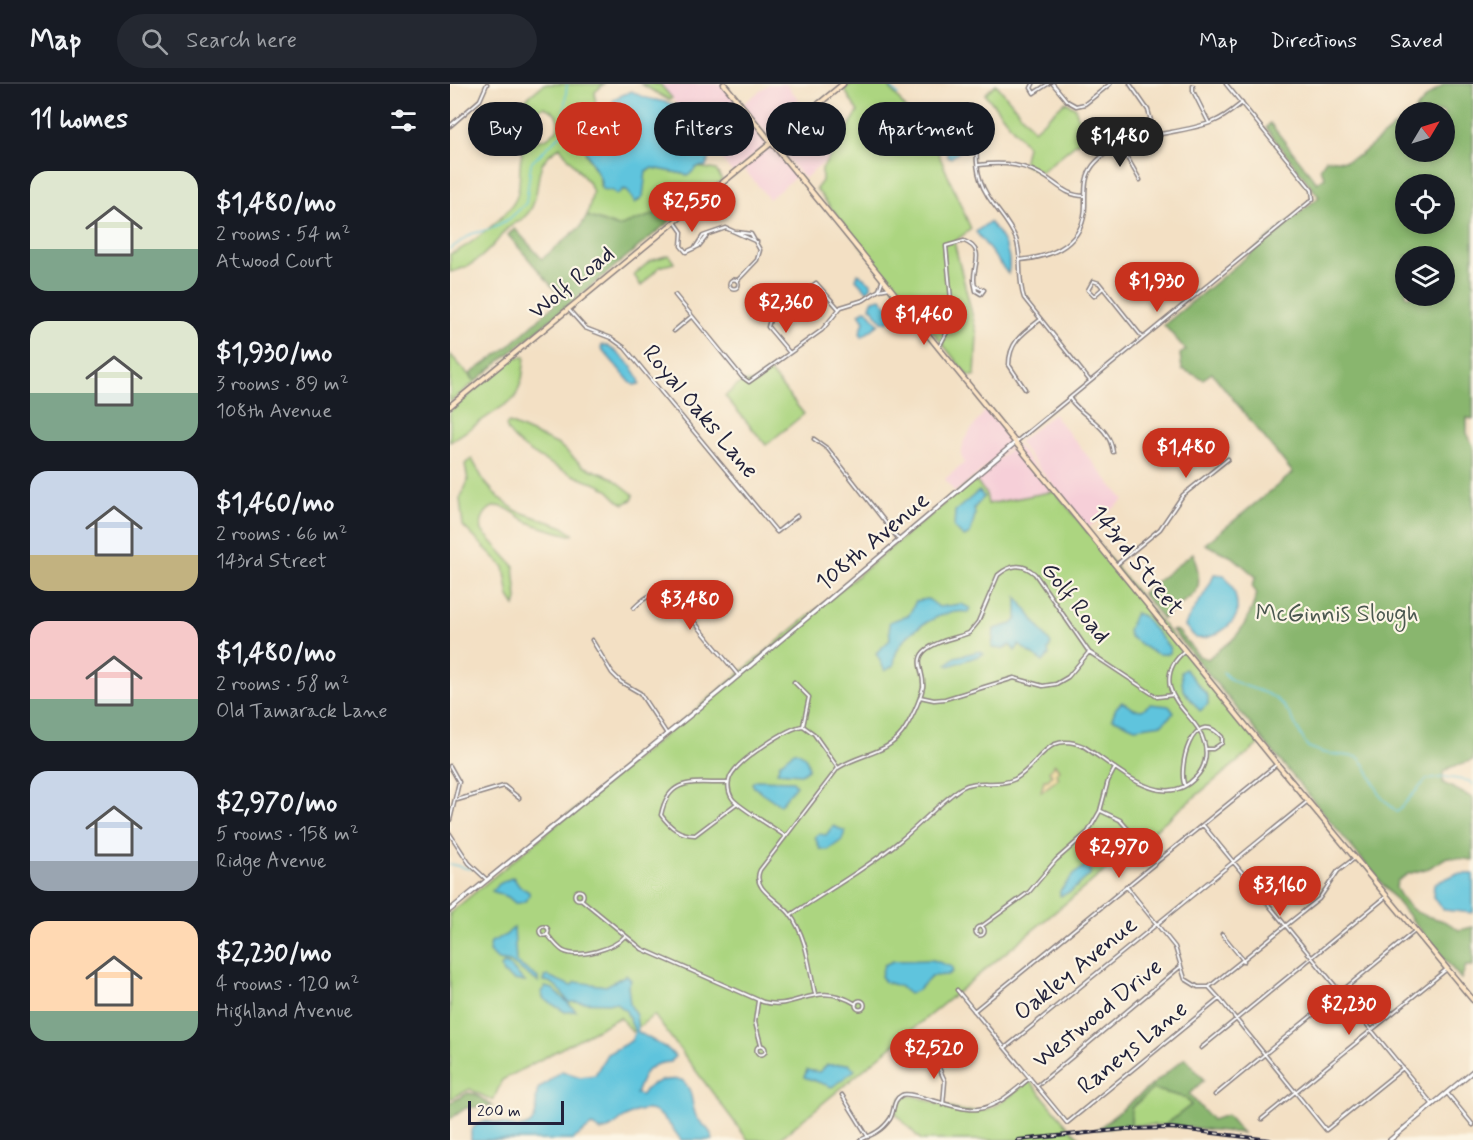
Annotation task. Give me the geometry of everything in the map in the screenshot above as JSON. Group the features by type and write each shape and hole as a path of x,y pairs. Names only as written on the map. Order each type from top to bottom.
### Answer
{"main road":[{"name":"143rd Street","path":"724,84 766,135"},
{"name":"Wolf Road","path":"821,102 843,84"},
{"name":"Wolf Road","path":"450,406 766,147"},
{"name":"143rd Street","path":"783,156 1277,764 1473,1000"}],"street":[{"path":"450,126 480,100 488,84"},
{"path":"1033,84 1031,88 1034,93 1048,84"},
{"path":"1053,84 1067,101 1076,106 1085,104 1110,84"},
{"path":"1130,84 1148,110 1155,135"},
{"path":"1020,260 1050,256 1072,240 1082,224 1091,169 1103,156 1120,145 1209,123 1226,116 1242,104 1226,84"},
{"path":"1193,86 1193,91 1209,123"},
{"name":"108th Avenue","path":"450,910 668,734 1314,196 1242,104"},
{"path":"1120,145 1140,180"},
{"path":"977,156 978,174 988,198 1015,235 1020,260 1021,290 1040,320 1090,381"},
{"path":"978,165 998,163 1018,165 1047,178 1071,195 1085,196"},
{"path":"675,222 683,233 680,243 683,251 690,252 708,234 726,228 757,242 760,250 758,258 737,281"},
{"path":"939,347 953,321 946,246 964,241 974,249 979,260 974,270 975,286"},
{"path":"879,290 883,279"},
{"path":"1103,288 1094,296 1088,290 1095,281 1103,288 1143,338"},
{"path":"789,353 767,325 816,283 839,309"},
{"path":"675,295 747,381 754,380 822,330 839,309 864,300 879,290 890,288"},
{"name":"Royal Oaks Lane","path":"569,310 585,328 611,338 625,348 777,532 797,516"},
{"path":"674,331 692,316"},
{"path":"1025,389 1009,365 1010,349 1040,320"},
{"path":"1070,399 1083,415 1100,424 1107,431 1113,452"},
{"path":"814,439 828,449 900,541"},
{"path":"1116,565 1163,524 1179,499 1228,459"},
{"name":"Golf Road","path":"791,915 764,890 757,879 760,870 838,768 852,759 876,752 891,744 903,732 920,697 923,680 920,666 921,654 950,636 969,633 978,622 998,575 1011,567 1024,566 1035,574 1089,652 1156,697 1173,694"},
{"path":"634,608 651,594 661,593 673,596 738,675"},
{"path":"592,640 612,673 621,682 640,693 668,734"},
{"path":"815,994 803,939 791,915 902,840 961,788 976,783 996,784 1013,780 1021,775 1041,753 1053,745 1077,744 1151,789 1172,791 1185,786 1202,770 1206,749 1199,730 1173,694 1170,672 1176,659 1185,651"},
{"path":"920,697 934,700 945,699 1014,678 1043,686 1056,684 1068,677 1089,652"},
{"path":"794,682 809,697 803,726"},
{"path":"803,726 813,734 838,768"},
{"path":"785,836 736,804 729,791 728,783 737,768 790,729 803,726"},
{"path":"1185,786 1182,778 1188,741 1199,730 1206,729 1222,737 1222,743 1216,748 1206,749"},
{"path":"974,1011 1277,764"},
{"path":"450,766 459,782 457,800 450,820"},
{"path":"982,926 1029,892 1056,860 1088,832 1100,811 1108,781 1116,767"},
{"path":"728,783 676,785 666,794 661,815 680,833 695,834 736,804"},
{"path":"457,800 504,786 519,798"},
{"name":"Oakley Avenue","path":"1005,1048 1308,801"},
{"path":"1100,811 1119,820 1134,836"},
{"path":"1203,825 1433,1105"},
{"path":"1088,832 1110,846"},
{"path":"450,834 469,863 487,880"},
{"name":"Raneys Lane","path":"1209,987 1319,899 1338,871 1355,858"},
{"path":"1126,886 1175,947 1185,979 1192,985 1209,987 1326,1131 1403,1068"},
{"path":"1201,1048 1387,896"},
{"path":"582,900 642,949 758,1001 769,1004 815,994 834,993 856,1004"},
{"path":"1215,1095 1415,931"},
{"path":"547,934 559,948 569,953 608,948 625,936"},
{"path":"1222,934 1244,960"},
{"name":"Westwood Drive","path":"1036,1086 1180,968"},
{"path":"1262,1119 1448,969"},
{"path":"957,990 1036,1086"},
{"name":"Raneys Lane","path":"1036,1086 1067,1123 1219,998"},
{"path":"758,1001 755,1022 761,1045"},
{"path":"933,1055 945,1082 943,1105"},
{"path":"1390,1140 1473,1071"},
{"name":"Westwood Drive","path":"860,1140 878,1133 891,1118 896,1101 903,1094 913,1093 943,1105 980,1109 1001,1101 1030,1078"},
{"path":"1447,1094 1473,1125"},
{"path":"842,1095 868,1137"}],"shaded area":[{"path":"660,84 723,84 738,102 675,102"},
{"path":"769,84 786,84 801,102 766,102 766,133 754,118 754,102 746,102"},
{"path":"754,122 766,137 766,145 754,155"},
{"path":"766,149 766,156 782,156 798,175 769,199 743,168"},
{"path":"719,156 753,156 733,173"},
{"path":"785,156 832,156 804,179"},
{"path":"987,408 1015,442 955,493 945,479 964,463 961,455 964,440"},
{"path":"1053,414 1124,500 1088,528 1018,442"},
{"path":"1016,444 1055,491 988,504 986,493 974,479"}],"green space":[{"path":"544,84 604,84 595,92 596,102 555,102 555,115 543,107 543,102 522,102"},
{"path":"641,84 660,84 672,98 669,100"},
{"path":"851,84 887,84 901,102 858,102 858,112 844,89"},
{"path":"996,84 1034,130 1065,102 1075,107 1084,137 1041,172 1023,164 1027,146 995,106 995,102 991,102 985,94"},
{"name":"McGinnis Slough","path":"1444,84 1473,84 1473,419 1467,418 1467,433 1473,446 1473,760 1449,768 1443,773 1443,783 1473,798 1473,860 1447,857 1429,868 1408,874 1397,881 1396,888 1411,908 1418,913 1441,920 1459,930 1473,927 1473,966 1466,966 1461,979 1172,630 1178,631 1199,656 1208,659 1240,631 1257,594 1252,586 1256,577 1234,558 1205,544 1293,473 1212,373 1203,379 1182,369 1180,354 1186,350 1164,325 1319,197 1266,128 1270,123 1317,183 1325,177 1320,169 1326,159 1346,161 1360,155 1395,126 1395,162 1455,162 1455,102 1423,102"},
{"path":"858,112 858,156 939,156 971,229 954,242 977,334 975,376 968,376 926,323 916,315 816,189 822,181 822,169 830,156 846,156 846,131"},
{"path":"555,132 555,150 541,166 535,198 527,214 506,229 476,261 450,272 450,254 467,245 507,212 517,196 521,156 543,156 543,139"},
{"path":"567,156 587,156 600,178 600,186 605,190 628,190 635,202 640,200 646,172 653,168 688,175 697,167 716,170 722,180 676,217 618,227 587,216 593,192"},
{"path":"663,211 677,215 475,382 470,374 508,347 562,298 508,235 514,229 542,259 580,227 587,216 618,227"},
{"path":"669,255 674,263 659,267 641,286 634,275 650,261"},
{"path":"450,354 475,382 450,402"},
{"path":"514,357 525,357 522,380 515,398 450,442 450,411"},
{"path":"769,371 804,414 766,445 725,396 743,381 755,383"},
{"path":"509,423 559,445 583,466 611,477 633,494 633,499 624,504 601,486 565,471 527,450 509,433 506,425"},
{"path":"472,459 484,481 498,497 517,511 561,526 573,534 543,528 503,507 489,509 483,517 482,531 514,566 517,599 515,606 509,597 504,567 463,526 460,499 468,481 465,464"},
{"path":"974,479 986,493 988,504 1055,491 1259,744 778,1140 748,1140 654,1015 632,1032 620,1017 502,1080 493,1101 470,1089 450,1099 450,913"},
{"path":"1193,553 1199,580 1197,588 1194,594 1163,619 1142,593"},
{"path":"1185,1058 1204,1080 1189,1094 1212,1120 1227,1115 1242,1133 1165,1125 1191,1105 1186,1098 1153,1089 1131,1108 1131,1125 1098,1129"},
{"path":"1030,1081 1071,1130 1083,1140 921,1140 895,1113 901,1097 909,1096 961,1111 987,1109"},
{"path":"1153,1089 1186,1098 1191,1105 1165,1125 1131,1125 1131,1108"},
{"path":"468,1093 475,1094 492,1106 466,1108 450,1119 450,1103"}],"sand":[{"path":"1055,764 1059,770 1056,774 1059,778 1041,792 1044,780 1048,780 1052,775 1049,771"}],"water":[{"path":"632,91 641,96 664,102 654,102 654,156 710,156 706,166 697,167 689,175 653,168 646,171 643,196 635,203 627,190 623,189 617,195 613,191 602,189 600,178 588,156 642,156 642,102 613,102 615,98"},
{"path":"989,222 998,233 1008,253 1008,274 976,232"},
{"path":"858,273 871,283 867,291 856,279"},
{"path":"881,298 894,315 887,322 882,321 870,306 873,300"},
{"path":"867,309 879,324 862,337 860,333 864,321 859,313"},
{"path":"602,345 607,346 632,367 640,384 634,385 630,382 601,348"},
{"path":"979,491 984,497 974,508 975,515 970,534 964,537 954,528 955,511"},
{"path":"1214,574 1224,575 1230,584 1235,593 1237,614 1220,632 1208,637 1196,638 1185,626 1208,589"},
{"path":"1017,597 1051,644 1048,650 1049,655 1043,662 1019,645 1015,651 1010,645 1002,649 992,648 994,629 1012,624 1017,619"},
{"path":"928,599 939,607 961,604 970,608 968,612 949,613 938,617 918,628 902,643 895,655 894,665 885,671 876,653 890,640 889,622 909,615 916,601"},
{"path":"1135,613 1143,616 1169,647 1170,653 1154,652 1130,637 1128,631"},
{"path":"980,651 984,654 949,666 947,664 955,657"},
{"path":"1185,669 1208,696 1208,704 1200,711 1183,690 1181,672"},
{"path":"1122,702 1134,709 1142,710 1150,704 1169,706 1174,713 1162,724 1135,728 1112,718 1116,708"},
{"path":"795,751 801,753 805,758 808,769 801,774 777,772 780,763"},
{"path":"756,780 793,781 796,785 780,805 754,787 752,783"},
{"path":"833,826 845,831 842,840 828,850 820,849 815,837 819,834 826,835"},
{"path":"1085,866 1090,868 1090,875 1070,892 1060,896 1060,891 1073,875"},
{"path":"1456,874 1473,874 1473,913 1444,910 1433,897 1434,884"},
{"path":"513,877 519,886 529,892 527,899 520,903 515,903 508,897 492,891 499,884"},
{"path":"514,927 516,962 538,978 538,982 510,962 498,960 489,952 491,942 506,935"},
{"path":"933,960 952,967 952,972 947,975 932,976 918,990 909,994 899,986 885,982 881,976 884,965 893,961"},
{"path":"504,964 510,966 525,982 514,980 503,973 501,967"},
{"path":"626,975 631,980 628,986 630,1004 636,1015 638,1032 668,1049 675,1056 671,1062 651,1067 644,1074 636,1094 642,1095 649,1086 659,1082 682,1080 690,1092 696,1116 710,1132 713,1140 681,1140 662,1116 649,1110 641,1110 601,1131 592,1126 572,1140 471,1140 471,1131 478,1124 485,1122 526,1126 535,1117 538,1089 562,1071 580,1077 595,1075 607,1054 631,1041 635,1032 626,1011 616,1003 568,1002 556,986 544,981 544,977 548,976 571,986 576,982 606,986"},
{"path":"545,987 553,989 576,1011 565,1012 544,999 541,992"},
{"path":"849,1064 855,1070 832,1087 804,1077 807,1070 819,1072 827,1065"}],"waterway":[{"path":"450,249 471,234 490,229 509,219 526,203 531,163 562,133 567,84"},
{"path":"888,84 898,95"},
{"path":"1223,672 1233,681 1279,701 1289,713 1308,747 1324,753 1358,757 1365,765 1381,797 1397,812 1426,780 1445,777 1469,781 1473,785"},
{"path":"450,864 470,869"}],"railway":[{"path":"1018,1140 1126,1129 1172,1128 1270,1140"}]}
